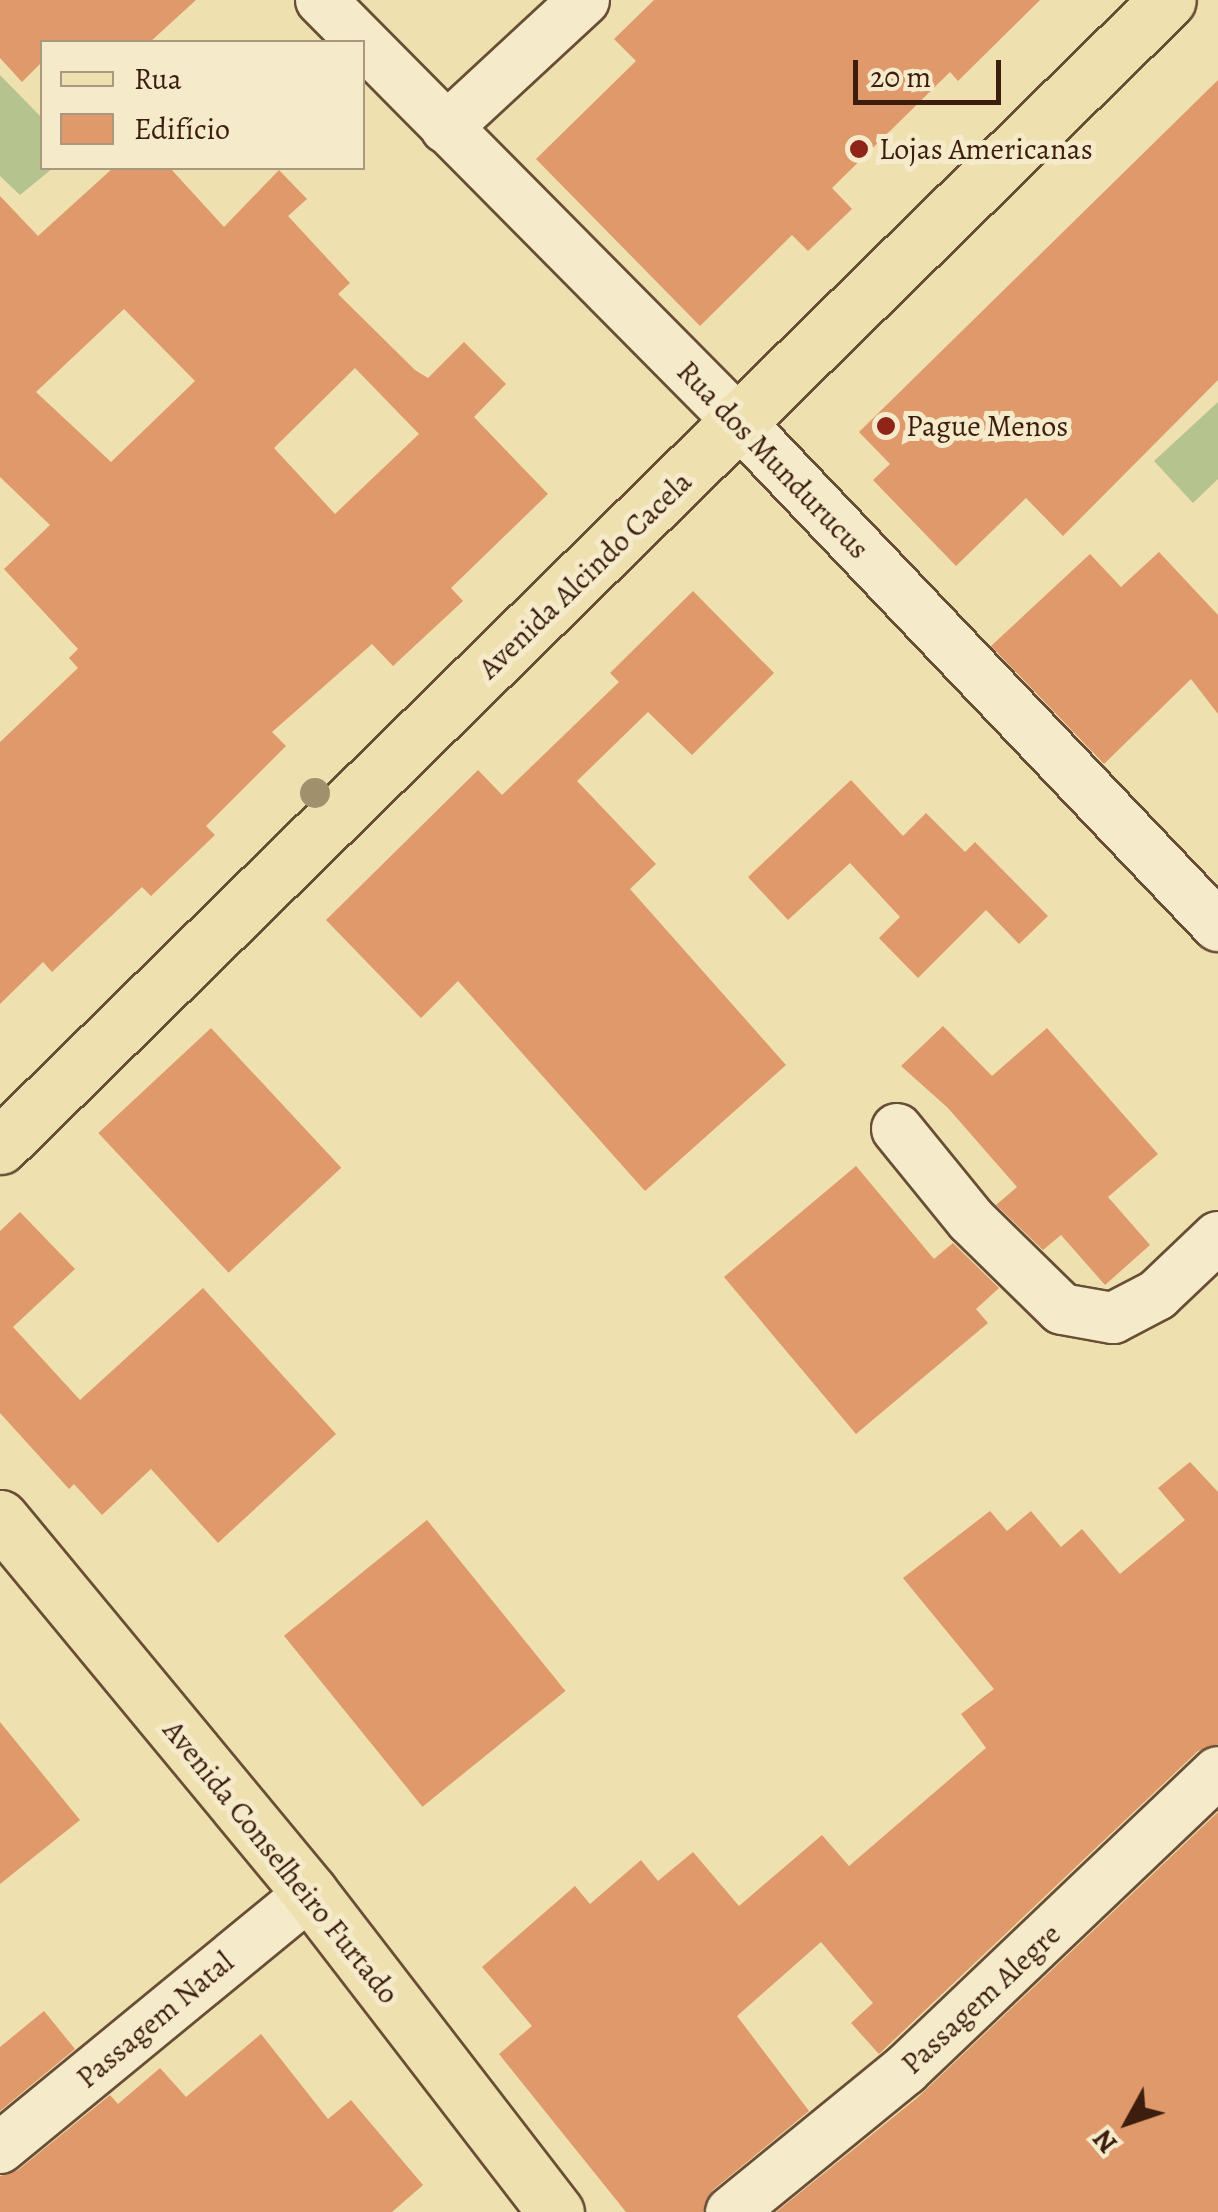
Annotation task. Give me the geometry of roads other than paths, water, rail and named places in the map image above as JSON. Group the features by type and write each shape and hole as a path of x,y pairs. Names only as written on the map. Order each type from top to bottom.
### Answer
{"main road":[{"name":"Avenida Alcindo Cacela","path":"0,1146 1168,0"},
{"name":"Avenida Conselheiro Furtado","path":"0,1518 310,1893 556,2212"}],"street":[{"name":"Rua dos Mundurucus","path":"321,0 360,40"},
{"path":"446,128 584,0"},
{"name":"Rua dos Mundurucus","path":"365,45 740,423 1218,926"},
{"path":"897,1129 972,1220 1062,1308 1114,1318 1156,1294 1218,1236"},
{"name":"Passagem Alegre","path":"731,2212 905,2070 1218,1772"},
{"name":"Passagem Natal","path":"0,2148 310,1893"}],"place":[{"name":"Lojas Americanas","path":"859,149"},
{"name":"Pague Menos","path":"886,426"}]}
